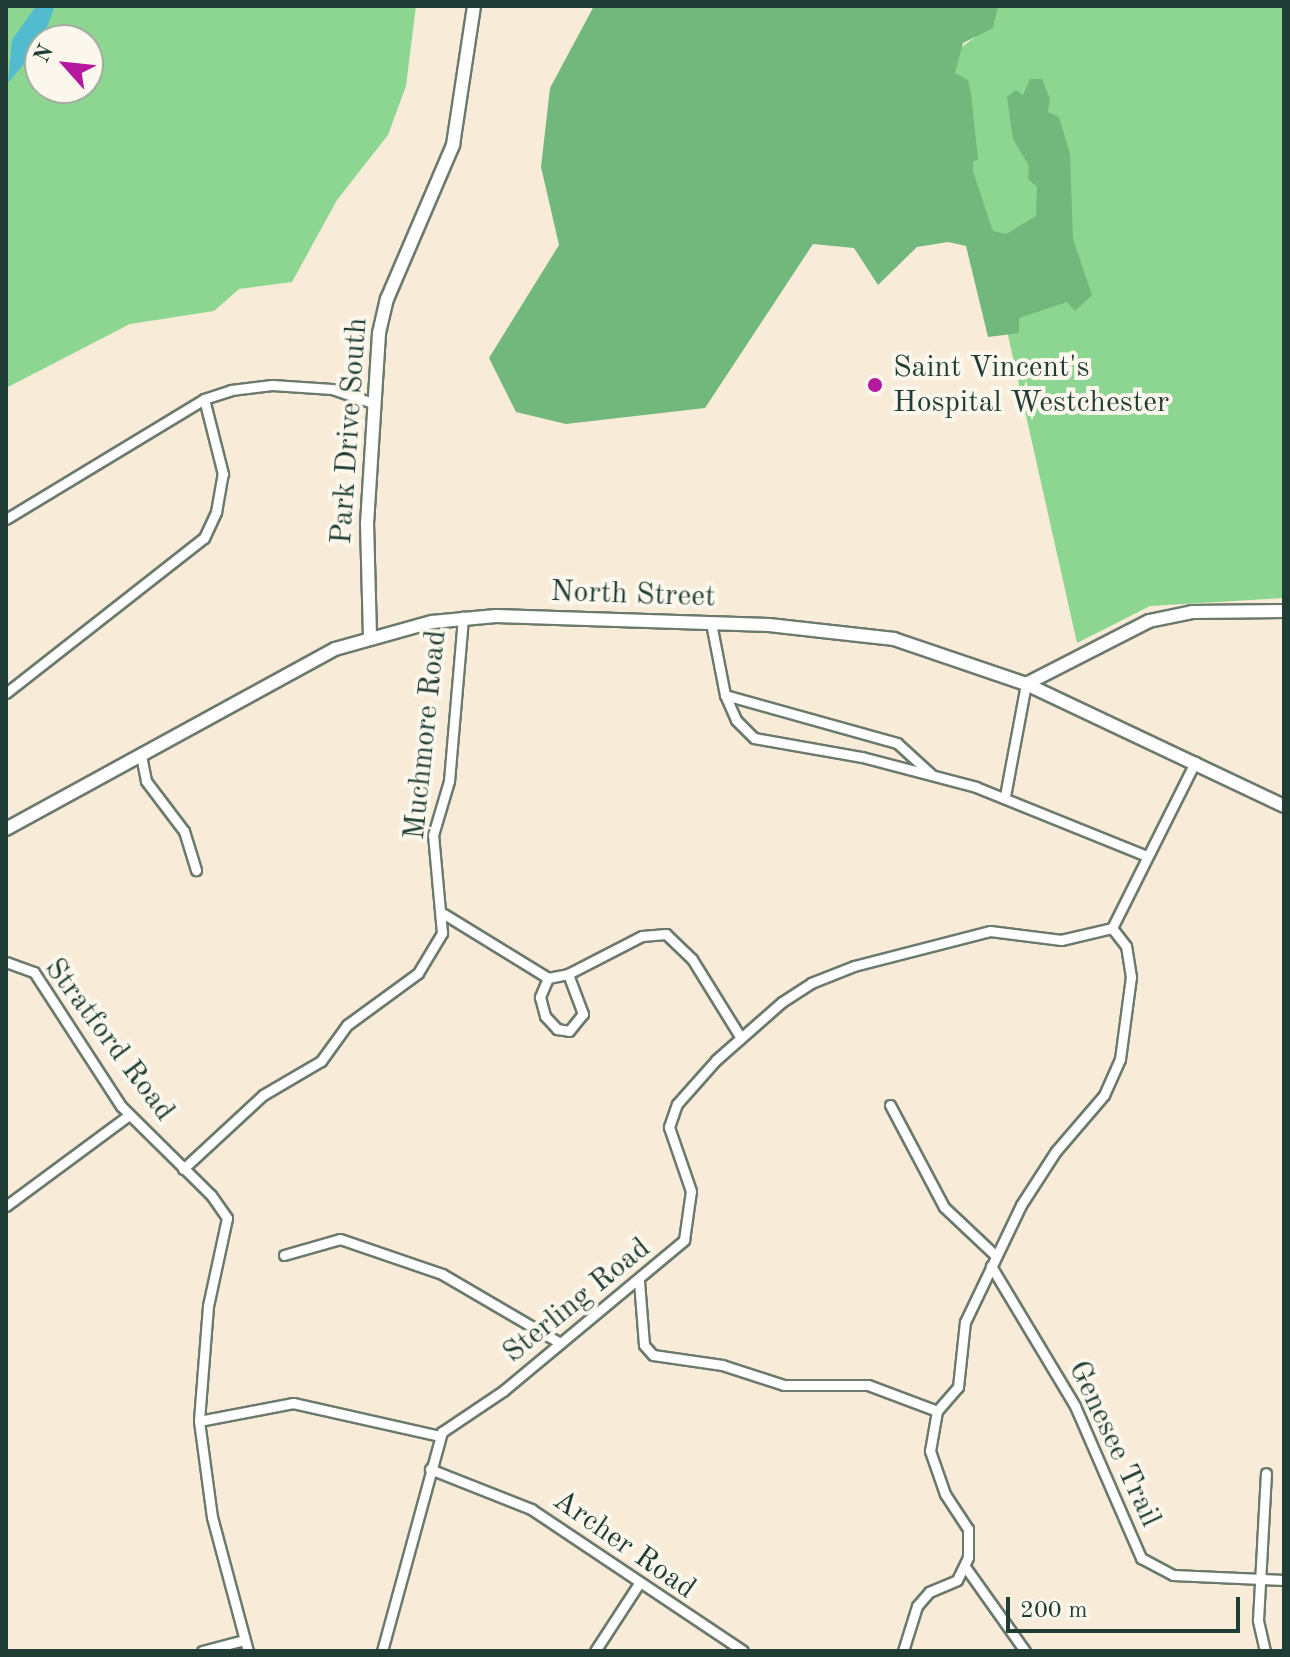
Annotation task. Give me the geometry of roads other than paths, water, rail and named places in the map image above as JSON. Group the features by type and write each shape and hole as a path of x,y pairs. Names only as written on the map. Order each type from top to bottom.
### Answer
{"main road":[{"name":"Park Drive South","path":"370,637 365,595 373,403 385,305 421,228 462,114 465,48 474,6"},
{"path":"1026,684 1149,621 1192,612 1284,611"},
{"name":"North Street","path":"6,829 284,675 370,637 463,617 711,623 894,639 1026,684 1284,806"}],"street":[{"path":"6,519 204,399 251,386 283,385 332,389 373,403"},
{"path":"6,693 204,538 216,512 223,474 204,399"},
{"name":"Muchmore Road","path":"183,1169 254,1102 321,1061 347,1025 418,973 442,933 444,914 433,835 449,781 463,617"},
{"path":"711,623 725,695 736,720 754,738 932,775 1005,796 1147,856"},
{"path":"1005,796 1026,684"},
{"path":"725,695 897,743 932,775"},
{"path":"141,755 151,790 191,845 196,870"},
{"path":"1025,1651 966,1568 968,1529 945,1494 930,1451 937,1411 958,1387 961,1332 1021,1205 1056,1151 1104,1095 1120,1059 1131,977 1126,946 1112,928 1195,762"},
{"path":"444,914 548,978 568,974 642,936 666,934 692,959 741,1038"},
{"name":"Sterling Road","path":"439,1436 639,1281 684,1240 690,1216 691,1191 669,1139 672,1116 683,1097 741,1038 811,983 854,966 990,931 1061,940 1112,928"},
{"name":"Stratford Road","path":"6,962 21,964 44,984 129,1115 223,1209 227,1226 208,1306 199,1421 212,1517 248,1651"},
{"path":"548,978 540,997 545,1016 557,1029 569,1031 583,1014 568,974"},
{"name":"Genesee Trail","path":"890,1105 944,1207 993,1261 1075,1406 1141,1558 1173,1575 1284,1580"},
{"path":"6,1206 129,1115"},
{"path":"284,1255 340,1239 442,1274 560,1343"},
{"path":"639,1281 644,1345 653,1355 722,1365 784,1385 868,1385 937,1411"},
{"path":"199,1421 293,1403 439,1436 382,1651"},
{"name":"Archer Road","path":"430,1469 531,1509 638,1585 743,1651"},
{"path":"1265,1651 1258,1620 1266,1473"},
{"path":"903,1651 917,1606 966,1568"},
{"path":"595,1651 638,1585"},
{"path":"202,1651 244,1640"}],"water":[{"path":"36,6 55,6 48,24 24,24 24,64 8,83 12,40"}],"place":[{"name":"Saint Vincent's Hospital Westchester","path":"875,385"}]}
